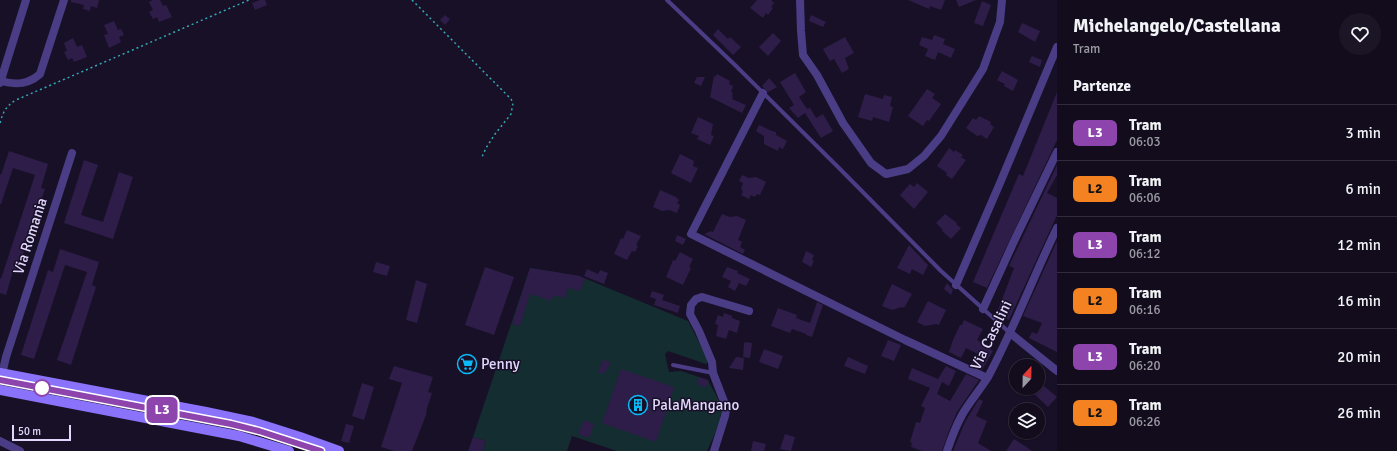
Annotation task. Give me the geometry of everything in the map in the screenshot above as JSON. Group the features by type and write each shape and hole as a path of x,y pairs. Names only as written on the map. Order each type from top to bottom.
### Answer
{"street":[{"path":"26,0 0,82 13,84 34,80 40,74 64,0"},
{"path":"800,0 803,55 817,75 843,123 871,163 886,174 908,169 924,156 941,136 983,69 1000,22 1002,0"},
{"path":"956,285 1057,47"},
{"path":"763,92 691,234 905,340 987,378"},
{"path":"983,309 1015,238 1057,152"},
{"name":"Via Romania","path":"1,374 72,153"},
{"name":"Via Casalini","path":"947,451 962,414 987,378 1010,333 1038,267 1057,228"},
{"path":"714,451 726,410 713,373 712,362 690,314 691,305 696,299 702,297 748,311"},
{"path":"1010,333 1057,371"},
{"path":"1,374 253,422 339,451"},
{"path":"80,406 83,389"},
{"path":"0,390 239,436 289,451"},
{"path":"0,441 20,451"}],"lane":[{"path":"667,0 763,92 956,285 1010,333"},
{"path":"673,365 713,373"}],"path":[{"path":"0,123 8,105 16,100 249,0"},
{"path":"412,0 511,99 513,104 511,114 495,134 482,157"}],"green space":[{"path":"530,268 579,276 688,321 709,361 706,364 668,351 665,354 669,372 681,371 708,380 718,398 721,409 720,419 707,451 617,451 572,436 567,451 482,451 486,441 473,437"}],"building":[{"path":"71,0 99,0 97,8 91,6 90,11 83,9 84,5 71,2"},
{"path":"153,0 160,0 163,6 166,5 172,17 159,22 157,17 153,19 149,12 153,10 149,2"},
{"path":"265,0 267,5 255,10 252,3"},
{"path":"757,0 771,0 774,3 771,7 773,8 768,15 766,13 763,18 750,8"},
{"path":"908,0 945,0 941,10 930,6 929,9"},
{"path":"956,0 976,0 959,7"},
{"path":"982,1 991,5 983,26 974,23"},
{"path":"445,15 450,19 445,25 440,20"},
{"path":"811,15 826,22 823,27 809,21"},
{"path":"114,21 118,30 121,29 124,35 119,37 121,42 109,48 104,35 108,34 104,25"},
{"path":"1022,23 1040,31 1035,42 1018,32"},
{"path":"718,29 728,39 730,37 741,47 733,55 713,35"},
{"path":"773,33 781,41 768,56 759,47"},
{"path":"934,35 945,39 943,44 955,49 951,58 938,52 935,60 925,56 928,49 919,45 922,37 932,40"},
{"path":"845,37 854,53 845,58 849,69 842,73 834,59 830,61 823,49"},
{"path":"73,38 77,47 82,45 87,57 74,62 72,58 68,60 64,52 67,51 64,43"},
{"path":"1032,56 1042,60 1040,67 1029,62"},
{"path":"1002,71 1018,80 1013,91 1004,86 1005,84 997,80"},
{"path":"795,73 806,92 799,97 807,109 810,108 816,118 823,114 833,131 821,138 805,113 798,118 789,108 794,105 780,82"},
{"path":"717,74 730,81 729,84 733,86 731,92 733,93 732,99 746,105 742,113 710,97 714,76 715,77"},
{"path":"697,77 705,77 701,86 694,83"},
{"path":"769,78 777,87 768,92 762,86"},
{"path":"927,89 935,94 932,98 941,104 929,121 927,120 923,126 908,116"},
{"path":"1057,92 1057,140 987,288 973,282 1019,174 1023,176"},
{"path":"865,94 883,99 884,95 892,97 890,106 893,107 889,122 873,117 872,121 858,117"},
{"path":"979,116 991,122 990,124 994,127 987,139 981,135 977,136 966,128 973,118 976,120"},
{"path":"698,117 713,124 711,135 714,136 710,145 697,139 699,136 691,133"},
{"path":"759,125 776,132 776,135 787,141 783,149 779,147 778,151 764,144 764,136 756,131"},
{"path":"949,148 954,152 955,150 963,155 961,157 966,160 952,179 946,175 947,173 937,166"},
{"path":"9,151 48,164 41,188 45,189 17,272 13,271 6,295 0,293 0,278 1,279 35,175 13,168 0,204 0,174 1,175"},
{"path":"680,154 694,161 693,166 698,168 691,183 671,173"},
{"path":"84,160 98,165 81,215 103,222 119,172 133,177 113,239 64,223"},
{"path":"1057,165 1057,175 1047,193 1057,198 1057,215 1009,320 996,315 1014,268 1009,266"},
{"path":"742,175 749,178 756,177 766,182 760,195 757,194 755,197 751,195 749,199 741,195 743,192 741,188 743,183 739,181"},
{"path":"917,183 928,192 914,209 900,195 910,184 914,187"},
{"path":"660,190 676,197 679,200 677,203 680,205 677,213 669,210 662,211 653,207"},
{"path":"722,214 730,217 737,216 746,220 738,240 742,242 740,247 745,250 743,254 704,234 710,231 713,232"},
{"path":"945,214 961,228 951,239 936,223"},
{"path":"627,230 641,236 636,245 638,246 635,252 632,251 627,260 614,254 621,238 623,239"},
{"path":"677,235 686,239 683,245 675,241"},
{"path":"1057,241 1057,352 1029,338 1032,332 1037,334 1042,323 1023,316"},
{"path":"909,245 928,265 923,275 912,269 910,274 897,268"},
{"path":"60,249 99,262 92,285 96,287 71,365 57,360 87,272 65,265 34,359 21,355 48,270 53,272"},
{"path":"806,251 814,255 812,260 814,261 811,267 802,262"},
{"path":"680,252 693,259 689,267 691,268 683,285 666,277 673,260 675,261"},
{"path":"376,262 390,266 387,276 373,272"},
{"path":"485,267 514,277 494,335 465,325"},
{"path":"727,267 738,271 737,273 750,279 746,286 739,283 735,291 728,287 731,281 722,277"},
{"path":"530,268 580,276 585,279 580,291 568,288 565,298 553,295 552,301 530,294 520,326 512,324"},
{"path":"587,269 598,274 600,270 608,273 604,284 584,276"},
{"path":"416,280 427,284 417,323 406,320"},
{"path":"947,283 953,290 951,295 944,289"},
{"path":"892,284 912,294 904,308 902,307 892,310 882,306"},
{"path":"652,291 664,295 662,300 680,306 678,313 654,305 656,299 650,297"},
{"path":"928,301 946,310 939,325 936,324 925,326 917,322"},
{"path":"817,302 823,305 812,337 792,329 790,333 771,326 778,308 797,315 796,318 810,323"},
{"path":"724,313 740,321 737,333 729,330 726,339 716,336 718,325 715,324 718,315 723,317"},
{"path":"964,320 983,329 977,340 993,351 982,370 971,365 978,354 966,348 961,358 949,352 960,325 962,325"},
{"path":"888,340 901,345 894,361 881,356"},
{"path":"745,342 752,343 750,358 743,357"},
{"path":"764,349 783,356 778,369 759,362"},
{"path":"736,357 744,358 743,370 729,368"},
{"path":"848,357 868,366 865,374 844,366"},
{"path":"603,360 611,362 604,374 598,372"},
{"path":"394,366 433,377 428,392 432,393 426,415 412,451 394,451 381,447 402,383 389,379"},
{"path":"946,366 956,371 949,386 942,382 937,394 950,401 966,374 979,380 957,412 942,451 922,451 911,447 912,443 910,442 916,422 920,423 925,408 921,406 930,388 908,379 912,368 938,379"},
{"name":"PalaMangano","path":"621,369 674,387 656,442 602,423"},
{"path":"699,377 708,380 706,388 697,384"},
{"path":"362,383 374,387 364,420 352,416"},
{"path":"1045,387 1057,397 1048,407 1035,395 1045,395"},
{"path":"979,399 983,401 976,416 987,421 978,443 991,451 953,451 965,422"},
{"path":"584,420 594,424 589,438 578,434"},
{"path":"346,424 354,426 349,443 341,441"},
{"path":"785,434 795,437 791,451 780,449"},
{"path":"473,437 486,441 482,451 468,451"},
{"path":"1014,439 1032,451 1006,451"},
{"path":"753,441 766,444 764,451 751,451"}],"tram line":[{"path":"0,380 162,409 242,427 321,451"},
{"name":"L3","path":"0,380 231,424 286,439 321,451"}],"place":[{"name":"Penny","path":"467,364"},
{"name":"PalaMangano","path":"638,405"}]}
